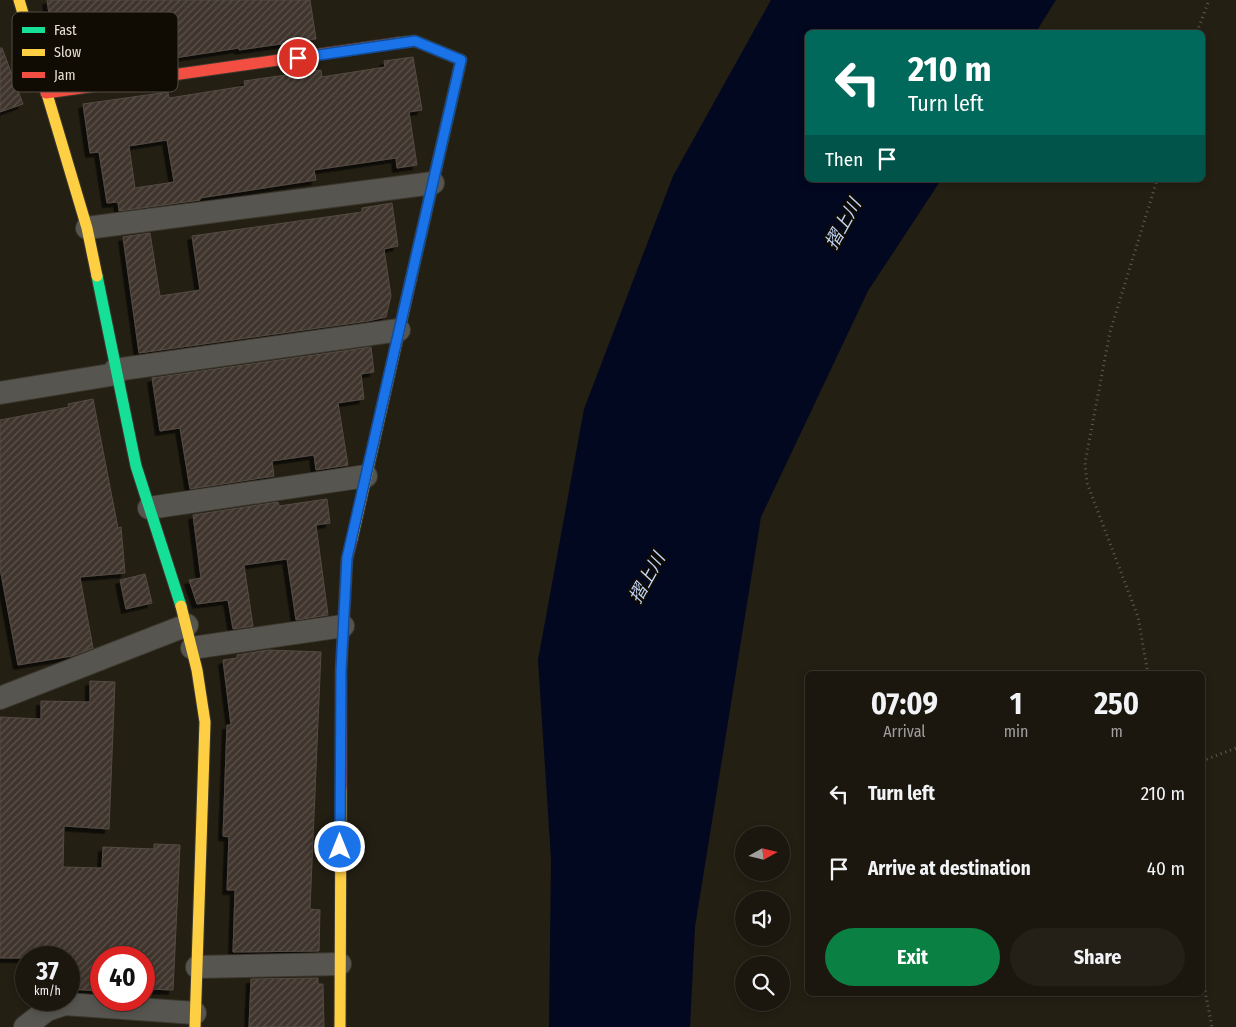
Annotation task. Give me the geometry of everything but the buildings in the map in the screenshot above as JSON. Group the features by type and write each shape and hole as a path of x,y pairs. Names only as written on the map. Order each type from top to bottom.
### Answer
{"street":[{"path":"178,74 415,41 461,60 347,558 341,671 340,1027"},
{"path":"25,1027 47,1010 66,1004 195,1020 205,722 187,625 136,466 87,228 46,93 53,92"},
{"path":"87,228 433,183"},
{"path":"0,393 116,372 399,330"},
{"path":"149,508 366,476"},
{"path":"0,698 187,625"},
{"path":"192,648 344,626"},
{"path":"197,967 340,964"}],"path":[{"path":"1197,30 1209,0"},
{"path":"1147,671 1138,617 1088,483 1085,463 1110,332 1156,182"},
{"path":"1205,760 1236,748"},
{"path":"1205,988 1212,1027"}],"water":[{"name":"摺上川","path":"771,0 1056,0 1037,30 805,30 805,182 940,182 868,291 761,517 695,927 690,1027 549,1027 551,859 538,660 584,409 673,176"}],"traffic: fast":[{"path":"398,43 415,41 461,60 411,279"},
{"path":"97,276 136,466 181,606"}],"traffic: slow":[{"path":"19,0 23,12"},
{"path":"46,92 87,228 97,276"},
{"path":"352,539 411,279"},
{"path":"181,606 197,670 205,722 195,1027"},
{"path":"340,1027 341,790"}],"traffic: jam":[{"path":"178,74 398,43"},
{"path":"46,93 53,92"},
{"path":"341,790 341,671 347,559 352,539"}],"route":[{"path":"298,58 415,41 461,60 347,558 341,671 340,847"}]}
